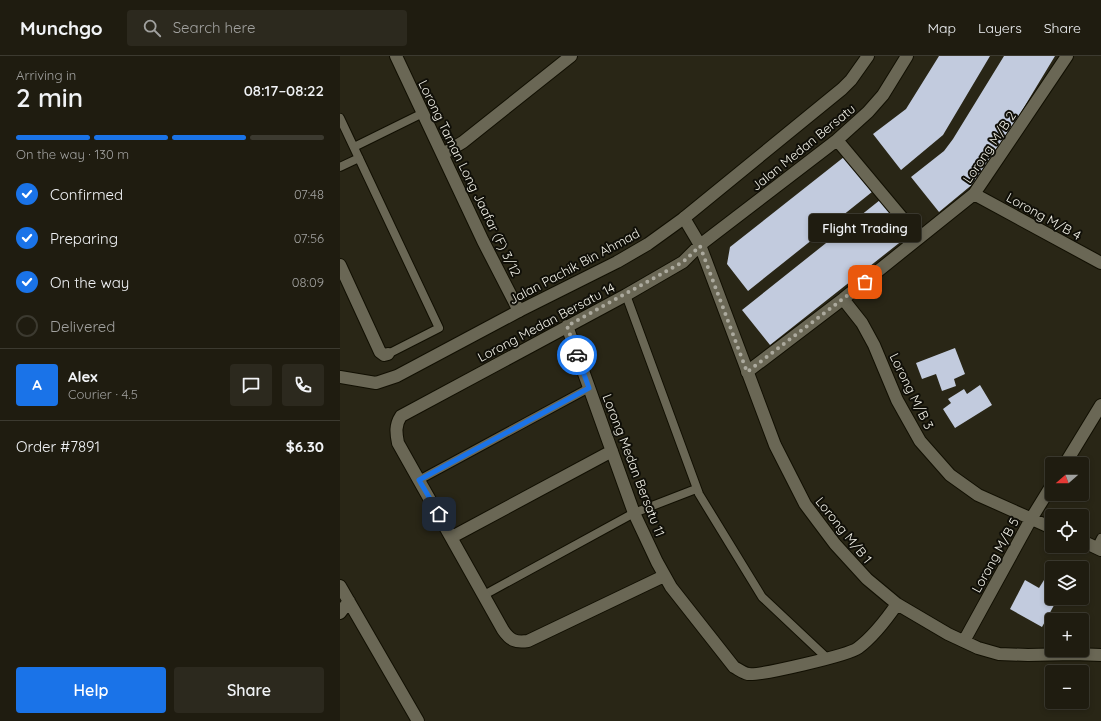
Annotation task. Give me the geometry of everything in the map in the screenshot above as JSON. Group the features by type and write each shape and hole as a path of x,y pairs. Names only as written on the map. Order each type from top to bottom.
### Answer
{"street":[{"name":"Lorong Taman Long Jaafar (F) 3/12","path":"396,56 483,241 519,311"},
{"path":"443,154 463,142 557,61 571,56"},
{"name":"Jalan Pachik Bin Ahmad","path":"340,377 376,383 397,376 519,311 617,262 648,244 684,218 842,89 851,80 868,56"},
{"name":"Jalan Medan Bersatu","path":"700,246 837,140 868,112 883,95 907,56"},
{"name":"Lorong M/B 2","path":"747,372 843,299 974,194 1067,56"},
{"path":"837,140 919,238"},
{"name":"Lorong M/B 4","path":"974,194 1101,263"},
{"name":"Lorong M/B 1","path":"684,218 700,246 775,446 805,504 835,544 867,578 897,604 948,634 978,648 999,654 1101,655"},
{"name":"Lorong Medan Bersatu 14","path":"419,480 398,443 396,433 397,423 401,416 683,262 700,246"},
{"path":"340,265 380,352 388,354"},
{"name":"Lorong M/B 3","path":"843,299 862,323 874,345 897,400 920,441 950,475 978,495 1045,525"},
{"name":"Lorong Medan Bersatu 11","path":"567,326 634,513 664,576 734,667 748,674 766,672 828,659 857,649 884,624 897,604"},
{"path":"1069,457 1101,405"},
{"path":"452,537 612,451"},
{"path":"419,480 503,630 508,637 514,641 520,642 532,639 664,576"},
{"name":"Lorong M/B 5","path":"964,641 1045,496"},
{"path":"1089,543 1099,545"},
{"path":"340,586 418,721"},
{"path":"340,613 349,601"}],"lane":[{"path":"354,147 423,113"},
{"path":"340,118 440,328 388,354"},
{"path":"340,167 358,158"},
{"path":"626,294 696,489 762,597 828,659"},
{"path":"419,480 589,388"},
{"path":"484,595 634,513 696,489"}],"building":[{"path":"939,56 990,56 943,135 901,170 873,134 906,109"},
{"path":"1004,56 1055,56 985,174 939,212 911,177 944,151 953,139"},
{"path":"844,157 872,192 748,291 727,264 730,247"},
{"path":"880,200 908,236 770,345 742,310"},
{"path":"955,348 965,374 954,379 956,386 942,391 936,374 922,379 916,363"},
{"path":"980,385 992,405 955,428 943,409 951,403 948,399 964,389 967,394"},
{"path":"1025,580 1039,588 1045,581 1045,605 1054,605 1050,613 1045,613 1045,622 1042,627 1010,609"}],"way so far":[{"path":"577,355 567,326 683,262 700,246 747,372 865,282"}],"place":[{"name":"Flight Trading","path":"865,282"}],"route":[{"path":"439,514 419,480 589,388 577,355"}]}
